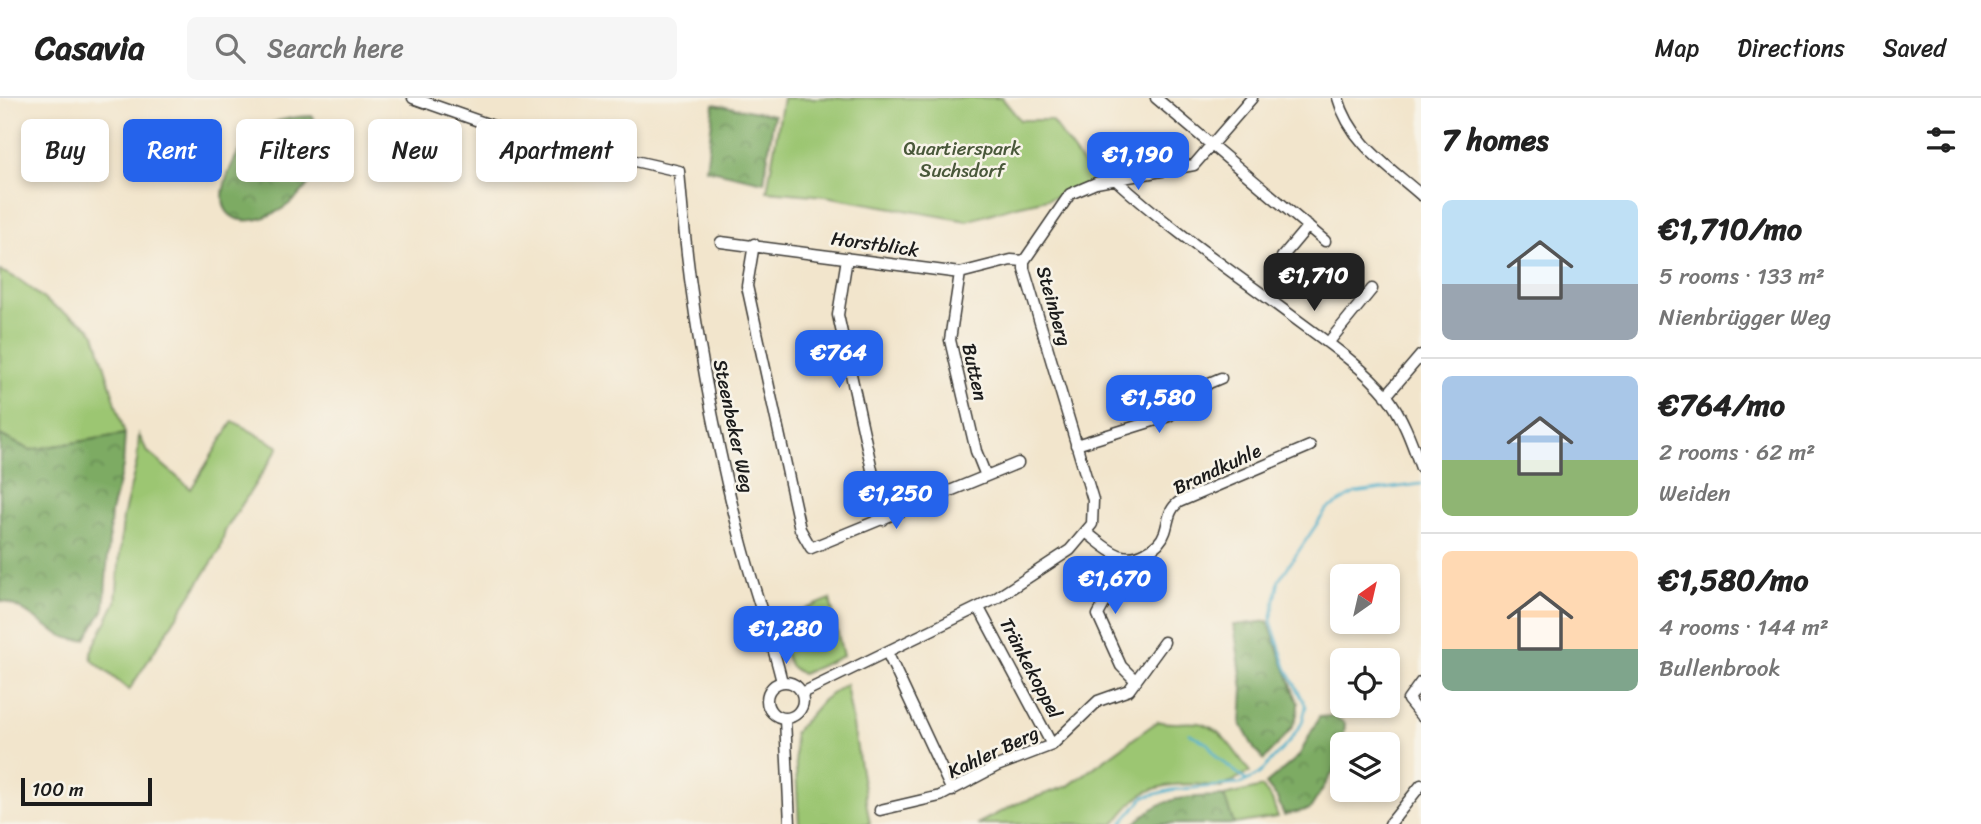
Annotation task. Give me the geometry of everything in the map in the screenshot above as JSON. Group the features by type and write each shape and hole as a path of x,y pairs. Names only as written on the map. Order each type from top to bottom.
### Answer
{"street":[{"name":"Steenbeker Weg","path":"413,98 516,134 679,171 684,232 699,340 721,455 739,534 782,681"},
{"path":"1156,98 1325,240"},
{"name":"Steinberg","path":"1087,533 1094,514 1093,500 1024,270 1024,261 1070,194 1096,183 1194,165 1251,98"},
{"path":"1338,98 1344,121 1357,139 1421,195"},
{"path":"1116,180 1185,240 1328,343 1386,396 1408,432 1421,468"},
{"path":"1282,257 1308,226"},
{"name":"Horstblick","path":"721,242 754,244 960,273 1012,260 1024,261"},
{"path":"754,244 747,286 800,529 811,548 929,502 1018,463"},
{"path":"847,258 838,315 883,520"},
{"name":"Butten","path":"960,273 950,340 976,452 986,476"},
{"path":"1328,343 1372,289"},
{"path":"1386,396 1421,355"},
{"path":"1076,444 1169,416 1209,383 1221,378"},
{"name":"Brandkuhle","path":"1129,558 1147,552 1161,539 1171,509 1179,502 1310,446"},
{"path":"803,693 979,608 1070,550 1087,533 1105,549 1129,558 1098,615 1121,666 1136,681"},
{"name":"Tränkekoppel","path":"979,608 1052,745"},
{"name":"Kahler Berg","path":"880,810 952,791 997,766 1052,745 1098,701 1129,690 1164,642"},
{"path":"887,652 952,791"},
{"path":"782,681 797,685 803,693 804,703 800,712 785,719 775,715 767,704 768,692 782,681"},
{"path":"1421,682 1408,700 1421,716"},
{"path":"785,719 790,824"},
{"path":"1390,824 1421,785"}],"green space":[{"name":"Quartierspark Suchsdorf","path":"783,98 1002,98 1020,120 1051,120 1096,183 1070,194 1012,207 967,221 825,196 767,191"},
{"path":"714,104 774,115 764,182 706,169"},
{"path":"312,116 313,119 285,119"},
{"path":"236,159 236,182 309,182 293,201 268,216 244,220 228,212 224,190"},
{"path":"0,271 25,284 95,334 125,434 30,450 0,435"},
{"path":"233,421 279,447 225,531 220,550 129,690 92,660 91,652 116,602 123,517 137,461 139,435 147,451 191,489"},
{"path":"125,434 123,466 111,512 104,609 86,639 75,640 54,631 11,604 0,601 0,435 30,450"},
{"path":"830,599 843,656 802,674 790,666 773,622"},
{"path":"1268,621 1298,703 1292,728 1264,760 1255,750 1241,724 1243,689 1234,625"},
{"path":"846,684 870,824 799,824 794,733 823,700"},
{"path":"1330,716 1345,723 1344,732 1330,732 1330,777 1310,809 1284,815 1277,798 1266,784 1299,756 1319,717"},
{"path":"1158,721 1197,723 1210,727 1223,737 1250,772 1221,788 1179,784 1148,791 1133,802 1114,824 977,824 1016,804 1068,786"},
{"path":"1262,787 1272,800 1278,817 1234,824 1224,796"},
{"path":"1224,796 1234,824 1134,824 1164,803 1186,798"}],"waterway":[{"path":"1121,824 1144,797 1172,790 1241,784 1259,774 1289,742 1302,723 1306,706 1286,667 1271,621 1279,580 1327,509 1355,493 1421,484"},
{"path":"1189,733 1208,744 1217,757 1247,781"}]}
